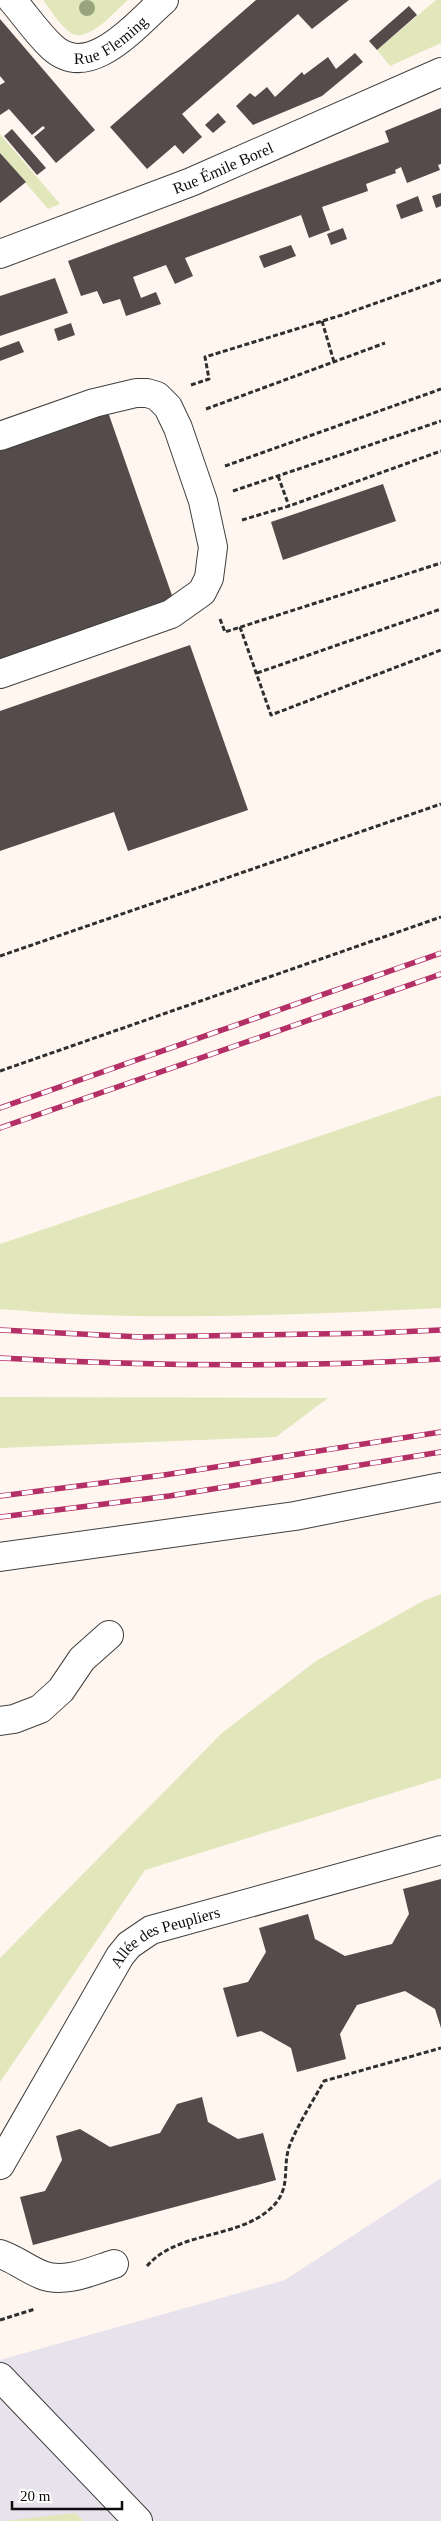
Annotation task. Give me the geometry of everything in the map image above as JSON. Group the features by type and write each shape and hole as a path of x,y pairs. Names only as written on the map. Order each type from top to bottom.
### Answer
{"street":[{"name":"Rue Fleming","path":"12,0 53,48 72,58 83,59 106,50 164,0"},
{"name":"Rue Émile Borel","path":"0,254 191,182 441,72"},
{"path":"0,436 94,403 136,393 147,392 157,396 168,408 175,420 210,529 212,547 209,578 202,592 190,603 171,614 0,674"},
{"path":"0,1557 295,1516 441,1487"},
{"path":"0,1721 14,1719 40,1709 61,1690 82,1659 109,1635"},
{"name":"Allée des Peupliers","path":"0,2165 120,1956 141,1935 151,1930 441,1850"},
{"path":"0,2254 42,2275 54,2278 68,2278 114,2264"},
{"path":"0,2377 138,2521"}],"path":[{"path":"157,396 209,379 205,357 322,321 441,280"},
{"path":"322,321 334,362"},
{"path":"175,420 385,343"},
{"path":"198,489 441,389"},
{"path":"198,489 278,476 441,421"},
{"path":"210,529 289,506 441,452"},
{"path":"278,476 289,506"},
{"path":"225,632 441,563"},
{"path":"257,673 441,609"},
{"path":"240,627 272,715 441,650"},
{"path":"0,956 441,804"},
{"path":"0,1071 441,917"},
{"path":"146,2267 167,2249 250,2221 270,2210 280,2198 286,2186 286,2157 290,2143 324,2082 441,2048"},
{"path":"0,2320 36,2308"}],"shaded area":[{"path":"441,2178 441,2521 0,2521 0,2360 285,2280"}],"green space":[{"path":"43,0 128,0 101,25 85,34 78,35 71,33 63,26"},
{"path":"436,0 441,0 441,43 390,66 377,50"},
{"path":"0,134 60,204 48,209 0,153"},
{"path":"441,1095 441,1308 220,1316 110,1315 0,1309 0,1244"},
{"path":"0,1397 328,1398 276,1437 0,1448"},
{"path":"441,1594 441,1778 145,1870 0,2082 0,1958 222,1733 316,1661 423,1601"},
{"path":"75,2513 84,2521 2,2521"}],"building":[{"path":"256,0 349,0 312,29 298,14 182,114 202,137 183,154 175,145 147,169 110,127"},
{"path":"409,6 417,15 377,50 369,41"},
{"path":"0,19 95,130 56,163 34,137 45,128 43,126 32,135 9,109 0,115 0,85 5,82 0,76"},
{"path":"355,53 363,62 322,96 253,125 236,106 250,93 255,97 267,87 275,97 302,72 304,75 328,57 336,69"},
{"path":"441,108 441,164 438,165 440,170 407,183 401,167 395,170 396,173 366,184 368,191 322,207 330,230 309,238 301,215 185,258 193,276 175,284 166,265 133,277 141,298 156,292 161,304 126,316 120,299 103,304 97,291 81,296 68,261 389,142 385,131"},
{"path":"218,113 226,122 213,133 205,125"},
{"path":"12,129 46,168 37,175 4,136"},
{"path":"0,153 26,182 0,203"},
{"path":"441,193 441,206 436,208 432,196"},
{"path":"418,196 423,211 401,219 396,205"},
{"path":"343,228 347,239 331,245 327,234"},
{"path":"291,245 296,256 264,268 259,256"},
{"path":"55,278 68,313 0,336 0,296"},
{"path":"71,323 75,335 58,341 54,329"},
{"path":"19,341 24,352 0,361 0,348"},
{"path":"108,412 175,604 0,665 0,450"},
{"path":"383,484 396,521 283,560 271,522"},
{"path":"190,645 248,810 128,851 114,812 0,851 0,711"},
{"path":"441,1879 441,2028 435,2009 405,1991 357,2005 340,2034 346,2059 297,2072 291,2048 261,2031 237,2037 223,1988 248,1982 266,1952 259,1928 308,1914 315,1939 345,1956 392,1944 409,1914 403,1889"},
{"path":"202,2097 208,2122 238,2139 263,2133 276,2180 33,2245 20,2197 45,2191 62,2160 56,2136 80,2129 110,2147 160,2133 177,2104"}],"railway":[{"path":"0,1108 441,953"},
{"path":"0,1128 441,974"},
{"path":"0,1330 141,1337 441,1330"},
{"path":"0,1358 220,1365 331,1364 441,1359"},
{"path":"0,1496 164,1475 441,1432"},
{"path":"0,1517 169,1496 441,1452"}]}
